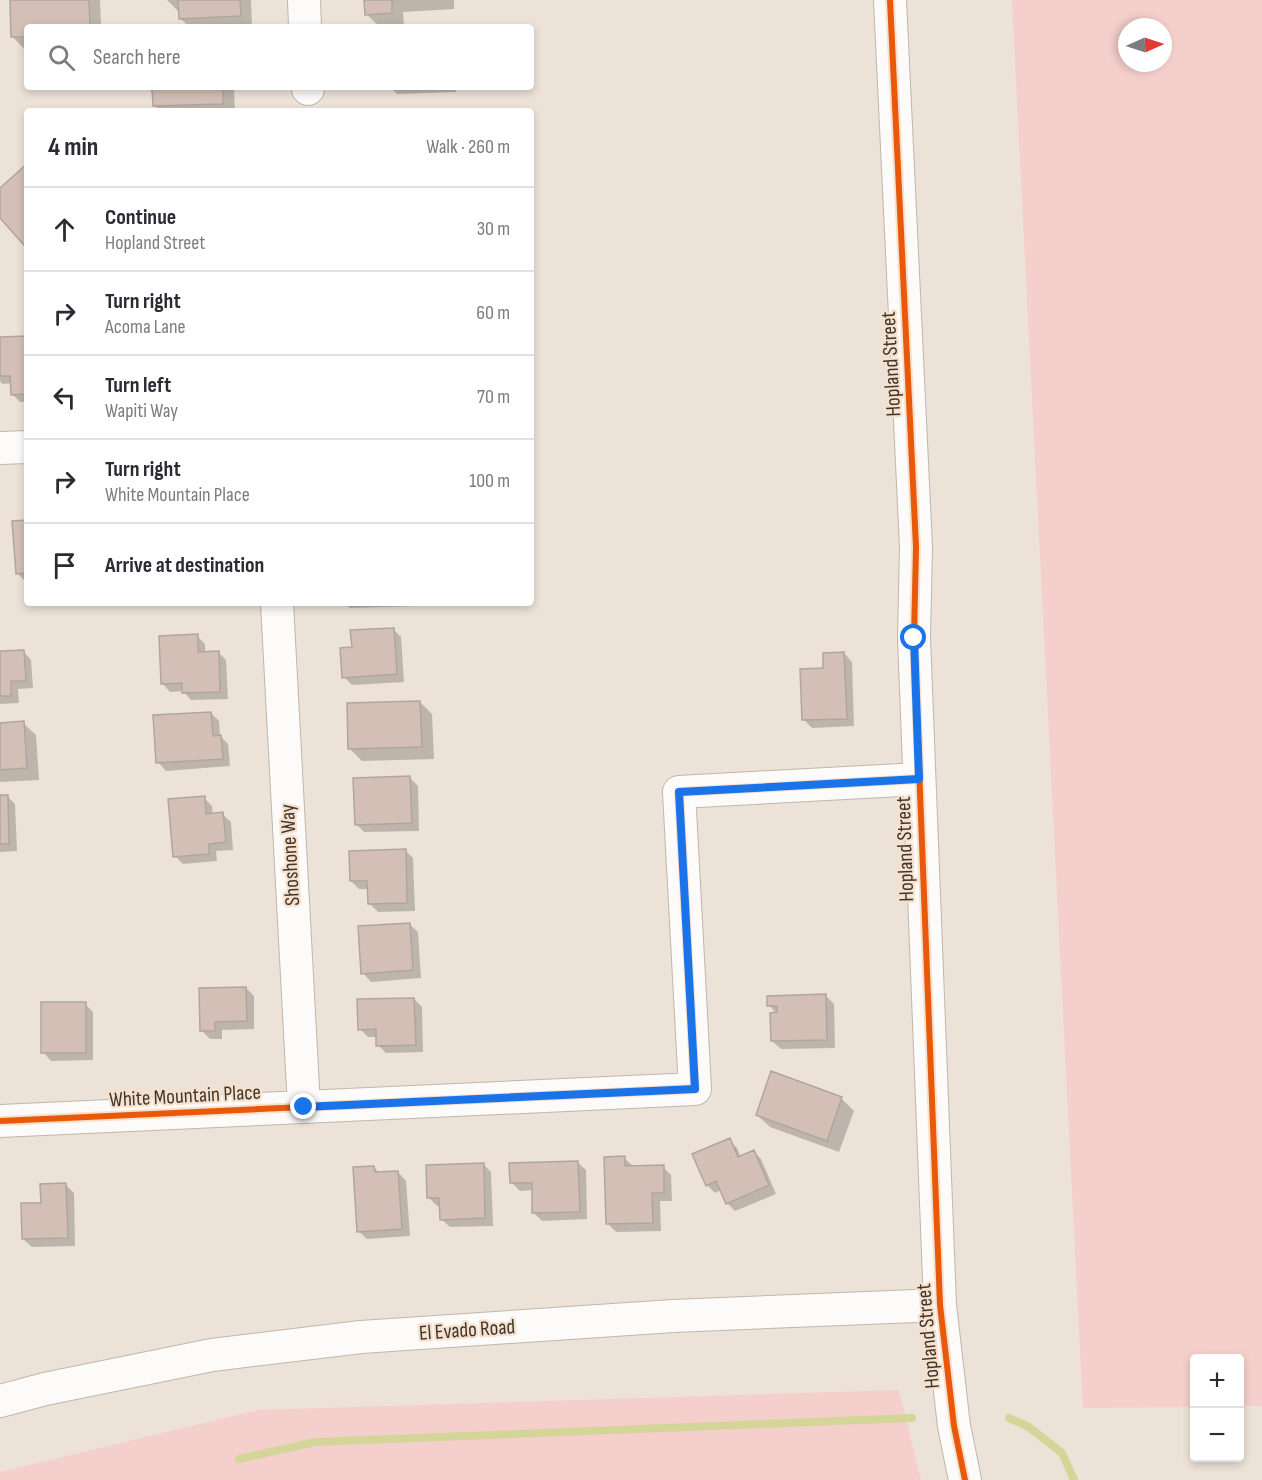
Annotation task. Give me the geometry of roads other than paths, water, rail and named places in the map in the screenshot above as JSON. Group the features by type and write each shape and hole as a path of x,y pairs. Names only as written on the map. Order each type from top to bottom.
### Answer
{"street":[{"path":"304,0 305,24"},
{"name":"Hopland Street","path":"890,0 916,547 914,638 940,1305 954,1426 965,1480"},
{"path":"0,448 24,447"},
{"name":"Shoshone Way","path":"277,606 304,1107"},
{"name":"White Mountain Place","path":"0,1120 695,1089 679,792 919,779"},
{"name":"El Evado Road","path":"0,1401 45,1389 212,1355 361,1336 674,1316 940,1305"}],"waterway":[{"path":"239,1459 315,1442 912,1418"},
{"path":"1009,1418 1029,1427 1062,1453 1074,1480"}]}
